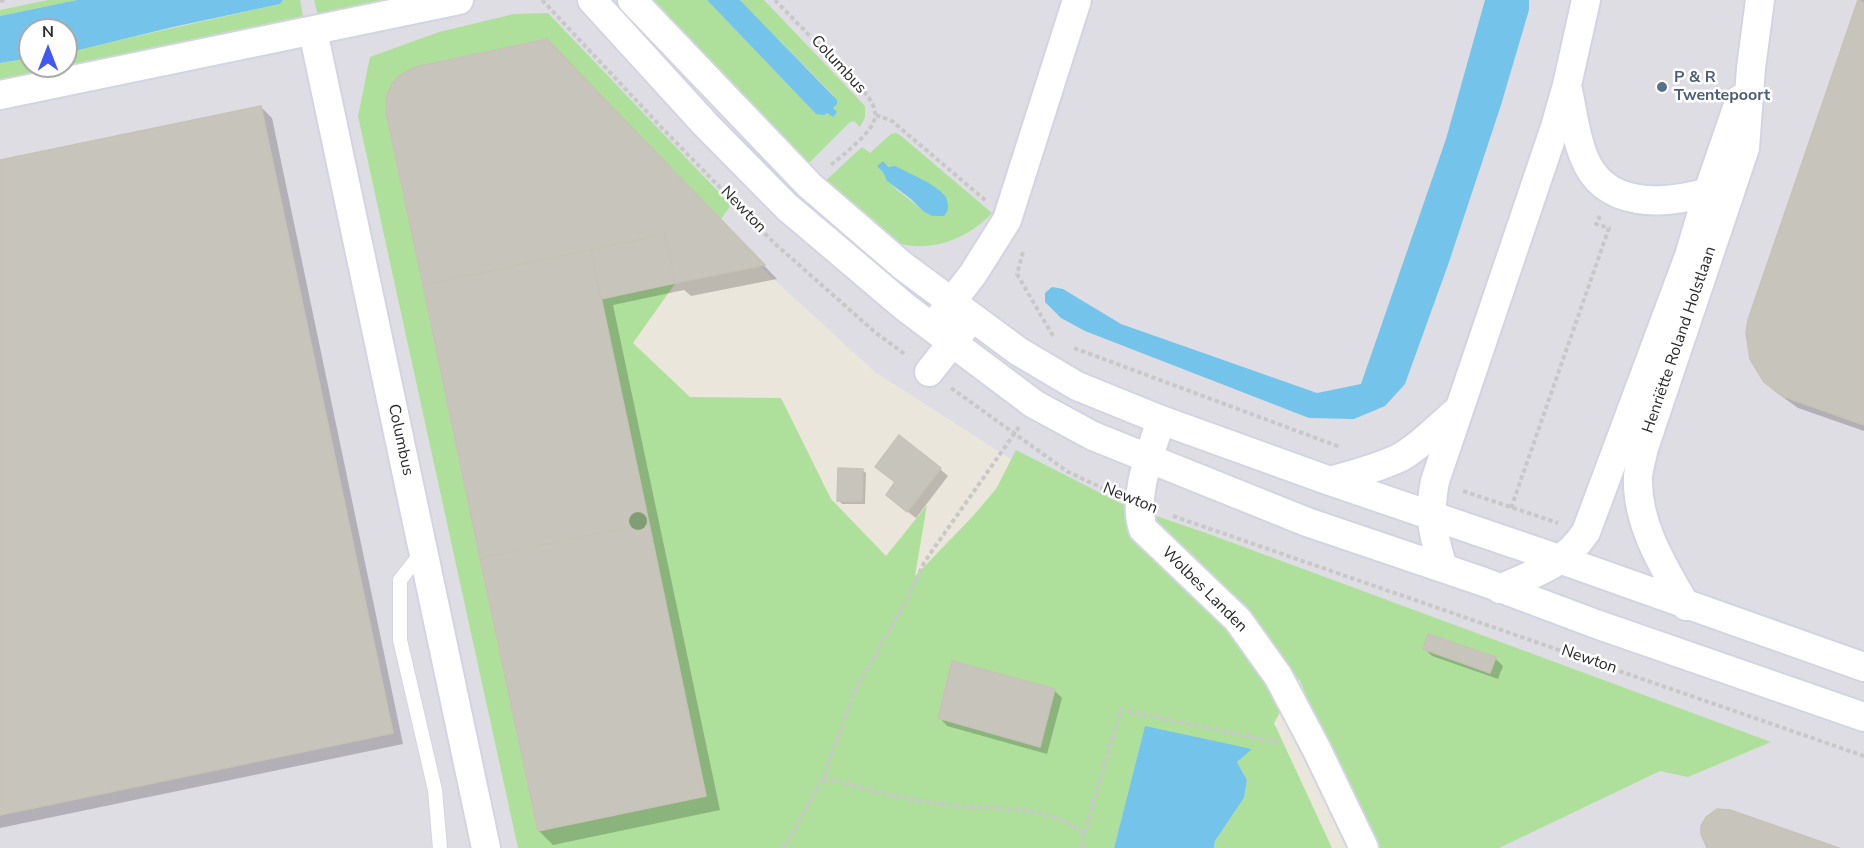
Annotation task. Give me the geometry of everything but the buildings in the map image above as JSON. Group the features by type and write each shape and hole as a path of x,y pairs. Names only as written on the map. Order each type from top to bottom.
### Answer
{"street":[{"path":"0,95 314,32 459,0"},
{"path":"592,0 706,125 786,207 905,307 1034,404 1093,436 1307,522 1864,717"},
{"path":"632,0 809,185 903,266 1018,351 1077,386 1161,420 1330,481 1864,667"},
{"path":"929,372 942,335 962,310 973,274 1007,219 1077,0"},
{"path":"1443,568 1430,515 1435,481 1568,85 1586,0"},
{"name":"Henriëtte Roland Holstlaan","path":"1686,606 1656,554 1641,508 1638,474 1644,448 1745,148 1751,68 1760,0"},
{"name":"Columbus","path":"314,32 486,848"},
{"name":"Henriëtte Roland Holstlaan","path":"1500,589 1562,560 1586,532 1689,256 1708,192 1751,68"},
{"path":"1568,85 1577,136 1584,160 1610,190 1631,198 1654,200 1708,192"},
{"path":"1330,481 1385,464 1401,456 1413,449 1458,410"},
{"name":"Wolbes Landen","path":"1161,420 1148,459 1138,504 1138,516 1143,529 1238,620 1278,676 1364,848"}],"lane":[{"path":"423,550 400,580 400,640 435,790 440,848"}],"path":[{"path":"0,1 6,0"},
{"name":"Newton","path":"542,0 762,230 876,333 1068,472 1138,504 1864,756"},
{"name":"Columbus","path":"776,0 867,95 876,115"},
{"path":"809,185 872,127 876,115 892,121 1028,236 1017,274 1056,341"},
{"path":"762,230 786,207"},
{"path":"1512,507 1609,228"},
{"path":"1066,345 1341,447"},
{"path":"784,848 823,778 855,690 900,612 925,561 1015,435"},
{"path":"1435,481 1586,532"},
{"path":"1082,848 1083,837 1121,710 1317,750"},
{"path":"823,778 939,804 1017,809 1042,814 1068,822 1082,832 1083,837"}],"shaded area":[{"path":"0,0 1864,0 1864,848 1392,848 1253,578 1084,506 875,372 529,55 555,848 0,848"}],"green space":[{"path":"48,0 77,0 0,16 0,10"},
{"path":"283,0 300,0 303,16 78,64 78,49 280,4"},
{"path":"314,0 387,0 318,15"},
{"path":"645,0 707,0 816,114 827,112 833,108 833,95 740,0 764,0 865,106 865,117 860,127 854,121 850,122 805,167"},
{"path":"548,13 731,205 633,343 690,397 781,398 831,499 886,556 927,505 915,576 996,489 1016,450 1124,505 1206,533 1771,742 1688,777 1660,771 1499,848 1377,848 1332,758 1299,679 1274,723 1332,848 1214,848 1215,841 1244,798 1247,780 1237,762 1251,749 1145,727 1114,848 518,848 358,116 370,57 439,32 514,14"},
{"path":"18,60 18,76 0,80 0,63"},
{"path":"891,134 900,135 992,213 972,230 947,242 921,246 908,245 889,239 822,184 862,147 870,153","holes":["895,166 940,192 947,209 923,211 894,187 883,172"]}],"water":[{"path":"77,0 283,0 280,4 78,50 78,18 18,18 18,60 0,63 0,16"},
{"path":"707,0 740,0 837,100 833,108 837,112 833,117 827,113 816,114"},
{"path":"1485,0 1529,0 1529,10 1501,105 1449,262 1405,384 1385,406 1354,419 1309,418 1085,331 1061,318 1045,302 1045,293 1052,287 1063,289 1121,324 1317,393 1361,384 1446,139"},
{"path":"883,161 888,167 895,166 929,183 941,192 948,203 948,210 944,216 932,216 923,211 887,181 877,166"},
{"path":"1145,726 1252,749 1237,762 1247,780 1244,798 1215,841 1214,848 1114,848"}],"place":[{"name":"P & R Twentepoort","path":"1662,87"}]}
